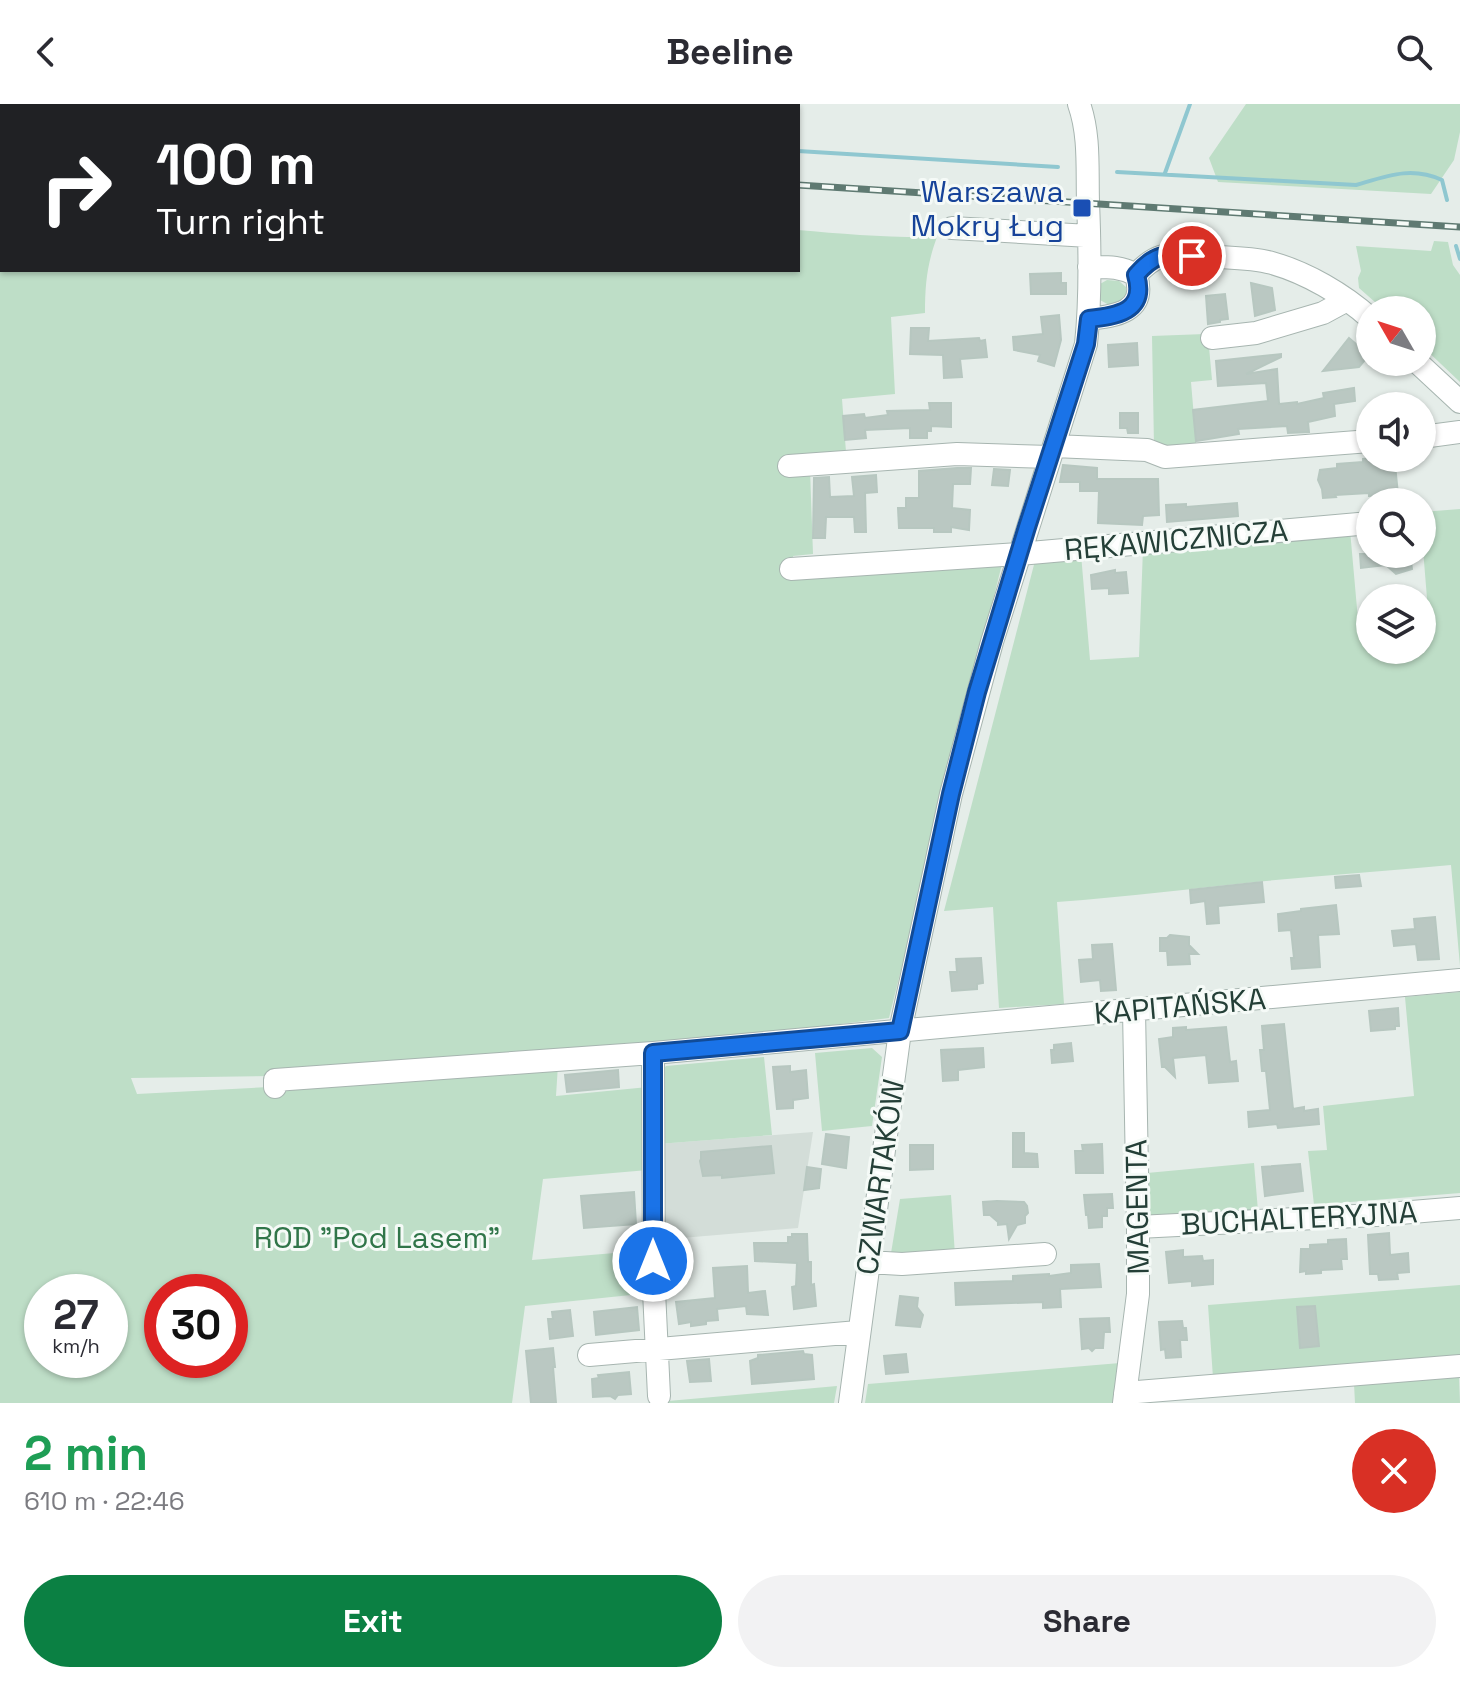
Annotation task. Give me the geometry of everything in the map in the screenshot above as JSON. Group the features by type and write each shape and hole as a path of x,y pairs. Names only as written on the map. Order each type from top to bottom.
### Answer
{"street":[{"name":"CZWARTAKÓW","path":"850,1403 900,1031 951,794 977,692 1086,344 1089,236 1085,121 1079,104"},
{"path":"952,228 1089,236"},
{"path":"1136,275 1145,264 1161,255 1244,258 1272,263 1308,278 1356,307"},
{"path":"1089,267 1114,267 1128,271 1136,275 1139,285 1132,305 1118,314 1089,319"},
{"path":"1212,338 1256,333 1323,313 1347,300"},
{"path":"1432,376 1460,402"},
{"path":"1436,435 1460,432"},
{"path":"789,466 957,454 1052,451 1147,450 1165,457 1356,442"},
{"name":"RĘKAWICZNICZA","path":"791,569 1019,554 1356,524"},
{"name":"KAPITAŃSKA","path":"275,1087 275,1080 500,1067 1460,980"},
{"name":"MAGENTA","path":"1124,1398 1138,1294 1134,1010"},
{"path":"653,1053 653,1275 659,1396"},
{"name":"BUCHALTERYJNA","path":"1138,1227 1460,1208"},
{"path":"868,1262 902,1264 1045,1254"},
{"path":"589,1355 858,1332"},
{"path":"1124,1398 1460,1366"}],"shaded area":[{"path":"813,1132 798,1228 658,1240 658,1144"}],"green space":[{"path":"1246,104 1460,104 1460,132 1454,160 1431,194 1218,182 1209,158"},
{"name":"ROD \"Pod Lasem\"","path":"800,230 937,237 927,274 925,313 891,317 895,394 842,399 846,452 810,469 813,554 793,556 795,574 1003,560 889,1018 654,1047 273,1076 131,1078 137,1094 347,1083 558,1065 556,1096 648,1087 648,1170 543,1179 532,1260 650,1250 650,1293 525,1306 512,1403 0,1403 0,272 800,272"},
{"path":"1434,241 1448,242 1453,265 1460,275 1460,382 1436,359 1436,296 1368,296 1359,288 1361,271 1356,246 1431,251"},
{"path":"1107,280 1119,281 1126,287 1126,296 1122,301 1109,305 1100,300 1100,284"},
{"path":"1152,336 1208,336 1212,380 1191,382 1197,453 1154,446"},
{"path":"1460,509 1460,966 1451,865 1289,879 1057,902 1064,1004 999,1008 993,907 944,911 1036,557 1081,554 1090,660 1139,657 1143,548 1350,530 1356,597 1356,664 1436,664 1436,584 1426,584 1425,568 1436,568 1436,511"},
{"path":"1460,992 1460,1193 1314,1205 1308,1151 1327,1150 1323,1106 1414,1096 1405,997"},
{"path":"872,1048 882,1057 872,1126 822,1131 815,1053"},
{"path":"764,1057 772,1135 658,1144 658,1076 666,1066"},
{"path":"1254,1163 1258,1211 1146,1217 1147,1173"},
{"path":"951,1195 955,1255 890,1259 900,1199"},
{"path":"1460,1285 1460,1358 1213,1378 1208,1305"},
{"path":"1120,1363 1117,1403 865,1403 868,1384"},
{"path":"1459,1375 1460,1403 1355,1403 1354,1384"},
{"path":"837,1386 834,1403 647,1403 668,1401"}],"building":[{"path":"1061,273 1061,283 1066,283 1066,294 1031,294 1030,274"},
{"path":"1251,283 1272,288 1275,310 1255,316"},
{"path":"1225,294 1228,319 1208,324 1206,296"},
{"path":"1059,315 1061,340 1054,366 1038,361 1040,355 1014,350 1013,337 1043,334 1041,317"},
{"path":"911,328 929,328 928,341 985,340 987,357 960,359 962,377 944,378 943,355 910,354"},
{"path":"1349,338 1356,344 1356,367 1323,371"},
{"path":"1137,343 1138,365 1109,367 1108,345"},
{"path":"1281,354 1281,357 1246,374 1277,369 1279,404 1297,404 1324,398 1323,393 1354,388 1355,401 1334,404 1335,416 1308,422 1309,432 1288,433 1287,426 1238,429 1239,434 1196,441 1193,410 1268,401 1266,383 1218,386 1216,361"},
{"path":"929,403 951,403 951,427 931,426 927,438 910,438 910,428 865,430 866,438 845,440 843,416 864,414 865,418 888,415 887,411 930,410"},
{"path":"1120,413 1138,413 1138,433 1128,433 1127,428 1120,428"},
{"path":"1356,463 1356,472 1396,472 1397,488 1356,488 1356,494 1323,498 1318,480 1320,470 1337,468 1337,464"},
{"path":"1063,465 1097,468 1097,479 1158,479 1159,515 1143,516 1142,525 1098,523 1099,491 1080,491 1080,482 1060,482"},
{"path":"971,468 970,484 953,484 952,508 970,510 969,530 951,527 951,532 934,532 934,528 899,528 898,508 906,508 906,498 919,498 919,471"},
{"path":"994,469 1010,470 1008,486 992,485"},
{"path":"876,475 877,492 865,493 866,532 855,532 854,517 826,517 825,538 813,538 814,478 829,477 830,497 854,496 852,477"},
{"path":"1237,503 1238,516 1167,522 1166,505 1186,504 1186,507"},
{"path":"1389,568 1412,568 1412,569 1396,574"},
{"path":"1115,570 1115,573 1126,572 1128,593 1109,594 1109,588 1092,589 1091,575"},
{"path":"1359,875 1361,886 1336,888 1335,877"},
{"path":"1262,882 1264,902 1218,906 1219,923 1207,924 1205,901 1191,903 1190,890"},
{"path":"1336,905 1339,934 1318,935 1320,967 1292,969 1291,930 1279,931 1278,914"},
{"path":"1435,917 1439,959 1418,960 1416,944 1394,946 1392,931 1415,929 1414,919"},
{"path":"1170,935 1189,937 1189,945 1198,954 1189,954 1190,964 1168,965 1167,951 1160,951 1160,938"},
{"path":"1112,944 1116,990 1101,991 1100,980 1081,982 1079,960 1093,959 1092,945"},
{"path":"981,958 983,983 977,984 977,989 952,991 950,972 957,972 956,959"},
{"path":"1398,1008 1399,1026 1371,1031 1369,1011"},
{"path":"1284,1024 1293,1109 1318,1109 1319,1124 1249,1127 1248,1112 1270,1110 1266,1071 1262,1071 1261,1061 1260,1050 1264,1050 1262,1026"},
{"path":"1186,1027 1186,1030 1226,1027 1230,1062 1236,1061 1238,1081 1209,1083 1206,1055 1173,1058 1175,1077 1162,1067 1159,1039 1173,1037 1173,1028"},
{"path":"1071,1043 1073,1061 1052,1063 1051,1050 1054,1050 1054,1045"},
{"path":"983,1048 984,1067 958,1070 958,1080 943,1081 941,1050"},
{"path":"790,1066 790,1072 806,1070 808,1098 793,1100 793,1108 777,1109 773,1067"},
{"path":"618,1070 619,1087 567,1092 565,1075"},
{"path":"1013,1133 1024,1133 1024,1153 1037,1154 1038,1167 1013,1167"},
{"path":"826,1134 849,1137 846,1168 822,1164"},
{"path":"1102,1144 1103,1173 1076,1173 1075,1151 1083,1151 1082,1145"},
{"path":"910,1145 933,1145 933,1169 910,1170"},
{"path":"771,1146 774,1173 722,1178 722,1175 703,1176 701,1152"},
{"path":"1300,1164 1303,1191 1265,1196 1262,1167"},
{"path":"807,1167 821,1169 819,1188 804,1190"},
{"path":"634,1192 636,1224 584,1228 581,1196"},
{"path":"1112,1194 1113,1208 1107,1208 1107,1216 1102,1216 1102,1227 1089,1228 1084,1195"},
{"path":"983,1202 1024,1202 1027,1206 1025,1223 1017,1225 1009,1239 1007,1224 998,1225 990,1215 984,1215"},
{"path":"1389,1233 1390,1255 1408,1253 1409,1272 1397,1273 1398,1279 1379,1280 1378,1274 1370,1274 1368,1235"},
{"path":"807,1234 808,1262 811,1262 811,1285 814,1284 816,1306 794,1309 792,1287 796,1286 797,1263 755,1261 754,1243 788,1243 788,1237"},
{"path":"1346,1239 1347,1259 1341,1259 1342,1269 1321,1270 1321,1273 1300,1272 1301,1249 1328,1244 1328,1240"},
{"path":"1183,1250 1183,1257 1202,1256 1203,1261 1213,1260 1213,1284 1192,1286 1192,1281 1169,1283 1166,1252"},
{"path":"1099,1264 1101,1287 1060,1289 1061,1307 1043,1308 1043,1302 956,1305 955,1283 1013,1281 1013,1276 1071,1273 1071,1265"},
{"path":"747,1266 748,1293 765,1291 768,1315 747,1314 746,1306 717,1309 718,1320 706,1321 706,1324 679,1324 676,1302 715,1298 713,1268"},
{"path":"900,1296 918,1298 917,1307 923,1315 920,1327 896,1325"},
{"path":"1315,1306 1319,1346 1300,1348 1297,1307"},
{"path":"637,1307 639,1330 596,1335 594,1312"},
{"path":"570,1310 573,1336 550,1339 548,1319 553,1319 552,1312"},
{"path":"1109,1318 1110,1332 1104,1332 1103,1348 1092,1351 1082,1349 1080,1319"},
{"path":"1182,1321 1187,1340 1180,1340 1181,1357 1166,1358 1165,1349 1161,1350 1159,1322"},
{"path":"553,1348 556,1403 531,1403 526,1351"},
{"path":"803,1351 812,1355 814,1379 752,1384 750,1361 758,1355"},
{"path":"906,1354 908,1372 886,1374 884,1356"},
{"path":"709,1359 711,1381 690,1382 687,1361"},
{"path":"629,1372 631,1394 618,1395 615,1399 610,1396 593,1397 592,1379 599,1378 598,1375"}],"waterway":[{"path":"1165,173 1190,104"},
{"path":"800,151 1058,167"},
{"path":"1117,172 1356,185 1409,173 1442,180 1447,200"},
{"path":"1456,246 1460,259"}],"railway":[{"path":"800,185 1460,227"}],"place":[{"name":"Warszawa Mokry Ług","path":"1082,208"}],"route":[{"path":"653,1261 653,1053 900,1031 951,794 977,692 1086,344 1089,319 1126,311 1137,296 1139,285 1136,275 1150,260 1161,255 1192,256"}]}
